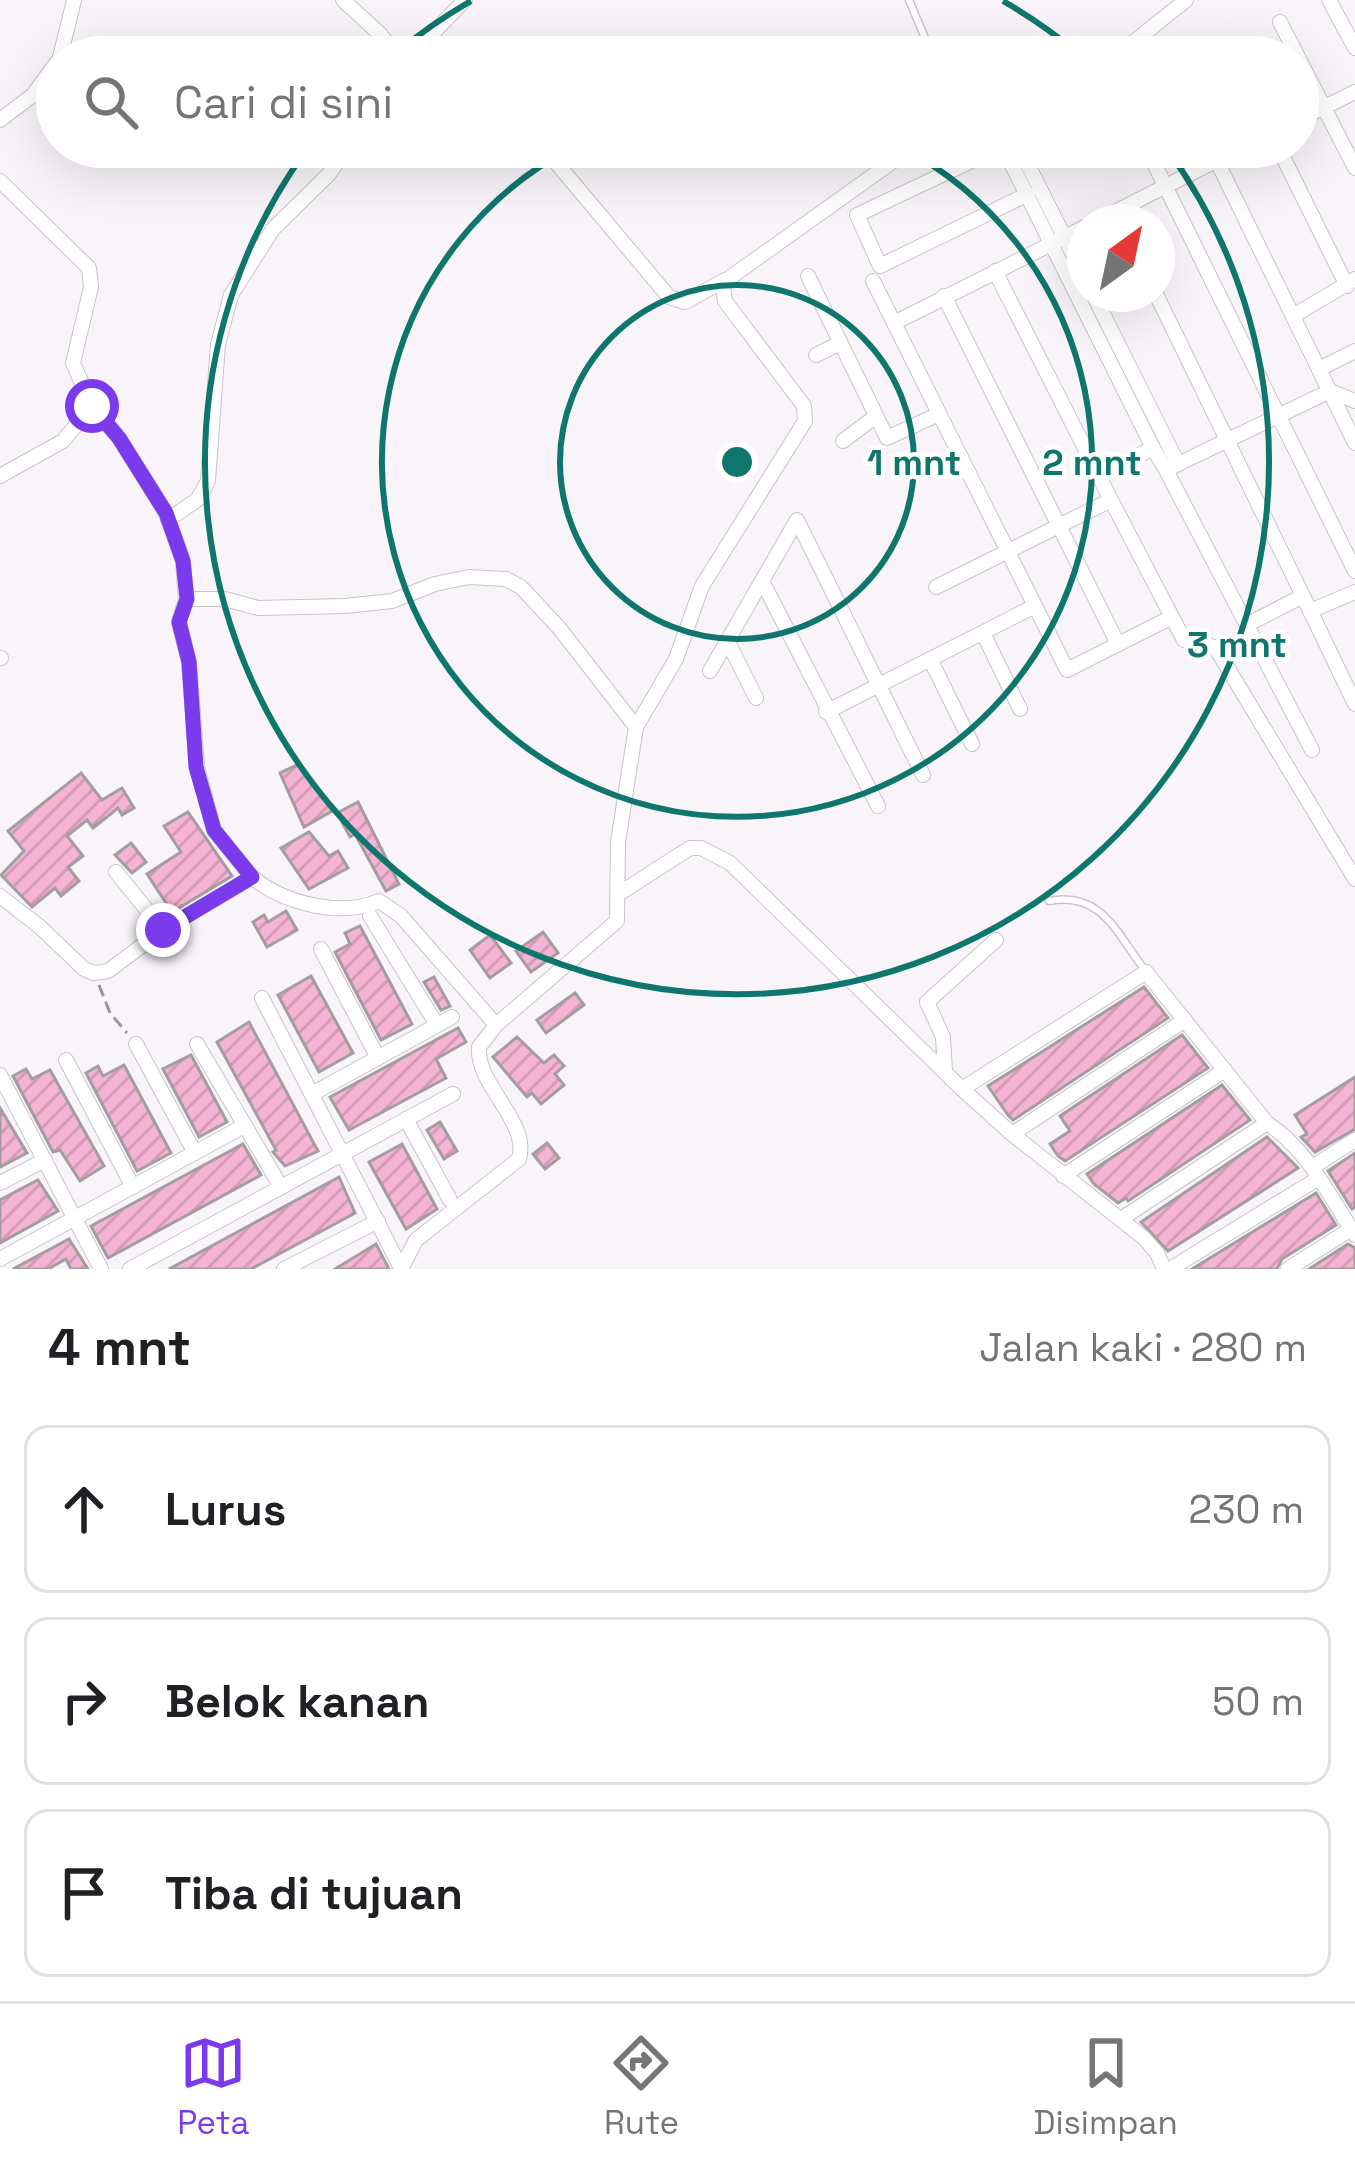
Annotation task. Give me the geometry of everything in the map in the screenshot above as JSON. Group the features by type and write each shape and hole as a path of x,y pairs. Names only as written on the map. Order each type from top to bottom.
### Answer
{"street":[{"path":"64,36 74,0"},
{"path":"343,0 382,36"},
{"path":"430,36 465,0"},
{"path":"1141,36 1186,0"},
{"path":"1329,0 1355,48"},
{"path":"1280,22 1287,36"},
{"path":"0,120 36,91"},
{"path":"1319,110 1355,92"},
{"path":"1319,98 1355,168"},
{"path":"168,520 198,499 208,481 218,344 231,295 273,229 333,168"},
{"path":"561,168 669,297 685,302 728,279 884,168"},
{"path":"957,168 857,215 880,266 1028,194"},
{"path":"1014,168 1067,253"},
{"path":"1028,168 1153,448 1172,467"},
{"path":"1158,168 1355,571"},
{"path":"1138,204 1192,168"},
{"path":"1221,168 1355,443"},
{"path":"1289,168 1351,283 1293,316"},
{"path":"0,181 89,268 92,287 73,363 92,406 119,438 168,520 183,561 187,599 179,622 189,662 196,767 214,830 270,892 345,908 364,908 379,901 391,907 496,1025"},
{"path":"894,323 1067,236"},
{"path":"995,271 1184,640 1215,646 1355,879"},
{"path":"808,276 887,438 939,414"},
{"path":"401,1268 416,1240 513,1167 522,1152 479,1064 478,1047 496,1025 613,926 619,913 618,842 636,727 676,659 702,586 805,421 804,406 725,302 722,288 728,279"},
{"path":"873,281 1067,670 1172,617"},
{"path":"944,296 1118,644"},
{"path":"1101,312 1312,750"},
{"path":"1165,312 1355,704"},
{"path":"816,355 840,343"},
{"path":"1319,369 1355,351"},
{"path":"1172,467 1330,392 1355,401"},
{"path":"0,476 63,441 92,406"},
{"path":"843,441 876,416"},
{"path":"1100,476 1153,448"},
{"path":"936,586 1111,500"},
{"path":"710,671 797,520 922,775"},
{"path":"187,599 225,599 258,608 346,606 392,601 469,577 506,578 545,612 636,727"},
{"path":"762,581 878,806"},
{"path":"1248,624 1355,592"},
{"path":"826,712 1033,607"},
{"path":"983,633 1020,709"},
{"path":"728,642 756,698"},
{"path":"930,659 972,744"},
{"path":"620,892 690,848 715,854 770,900 962,1090 1151,1245 1167,1269 1316,1172 1355,1140"},
{"path":"116,872 163,930"},
{"path":"0,897 94,973 107,971 163,930 252,877"},
{"path":"370,916 436,1025"},
{"path":"945,1072 943,1037 927,1011 927,1002 996,940"},
{"path":"321,950 378,1058"},
{"path":"962,1090 1146,972 1267,1123 1293,1142 1352,1225 1288,1269"},
{"path":"262,998 401,1268"},
{"path":"312,1094 452,1017"},
{"path":"1012,1134 1185,1020"},
{"path":"136,1044 195,1153"},
{"path":"197,1044 281,1187"},
{"path":"66,1060 133,1186"},
{"path":"1063,1176 1225,1070"},
{"path":"2,1086 101,1269"},
{"path":"139,1267 453,1094"},
{"path":"406,1119 450,1200"},
{"path":"1121,1219 1267,1123"},
{"path":"0,1259 242,1126"},
{"path":"0,1183 44,1160"},
{"path":"284,1269 378,1221"}],"lane":[{"path":"909,0 924,36"},
{"path":"1049,901 1072,897 1098,909 1146,972"}],"path":[{"path":"94,973 110,1013 136,1044"}],"building":[{"path":"299,764 332,811 304,827 280,773"},
{"path":"81,773 102,800 122,788 134,808 122,815 118,808 93,828 87,820 67,836 83,856 68,867 79,881 61,896 55,888 32,907 1,875 24,851 8,831"},
{"path":"358,802 399,884 386,891 355,834 350,837 337,813"},
{"path":"188,812 232,876 172,912 147,874 181,852 164,826"},
{"path":"309,832 329,856 338,851 348,868 309,889 281,848"},
{"path":"131,843 146,862 132,873 115,855"},
{"path":"286,911 297,930 267,947 253,922 264,915 268,922"},
{"path":"360,926 412,1024 381,1040 335,952 350,944 345,933"},
{"path":"543,932 558,953 531,972 516,951"},
{"path":"490,935 511,963 490,978 470,950"},
{"path":"311,976 353,1053 319,1072 278,995"},
{"path":"434,977 450,1006 441,1010 424,982"},
{"path":"1144,987 1168,1018 1013,1120 1008,1115 988,1086"},
{"path":"575,993 584,1005 546,1033 537,1020"},
{"path":"249,1022 318,1151 285,1166 273,1152 217,1042"},
{"path":"458,1028 466,1042 436,1059 446,1078 349,1130 330,1097"},
{"path":"1182,1035 1208,1068 1065,1161 1058,1156 1050,1144 1070,1131 1060,1116"},
{"path":"517,1037 544,1063 554,1055 564,1066 555,1074 564,1085 541,1104 532,1093 527,1097 493,1057"},
{"path":"191,1055 227,1122 199,1137 163,1069"},
{"path":"124,1065 171,1153 137,1171 86,1073 98,1066 103,1076"},
{"path":"26,1069 32,1079 50,1070 104,1166 80,1181 60,1150 53,1152 13,1076"},
{"path":"1355,1077 1355,1129 1315,1152 1301,1137 1307,1134 1295,1115"},
{"path":"1222,1085 1250,1120 1128,1201 1118,1203 1094,1184 1087,1174"},
{"path":"0,1108 27,1153 0,1167"},
{"path":"440,1122 457,1151 444,1159 427,1130"},
{"path":"1267,1137 1298,1168 1168,1251 1141,1222"},
{"path":"547,1143 559,1158 545,1169 533,1154"},
{"path":"243,1144 261,1175 108,1258 91,1226"},
{"path":"402,1144 437,1209 406,1229 369,1162"},
{"path":"1355,1153 1355,1207 1352,1209 1328,1171"},
{"path":"339,1177 355,1213 331,1226 251,1269 169,1269"},
{"path":"38,1180 58,1211 0,1243 0,1200"},
{"path":"1316,1193 1336,1225 1282,1259 1277,1269 1192,1269"},
{"path":"69,1239 88,1269 71,1269 66,1259 48,1269 13,1269"},
{"path":"376,1244 389,1269 335,1269"},
{"path":"1348,1244 1355,1248 1355,1269 1309,1269"}],"route":[{"path":"92,406 119,438 166,513 183,561 187,599 179,622 189,662 196,767 214,830 252,877 163,930"}]}
